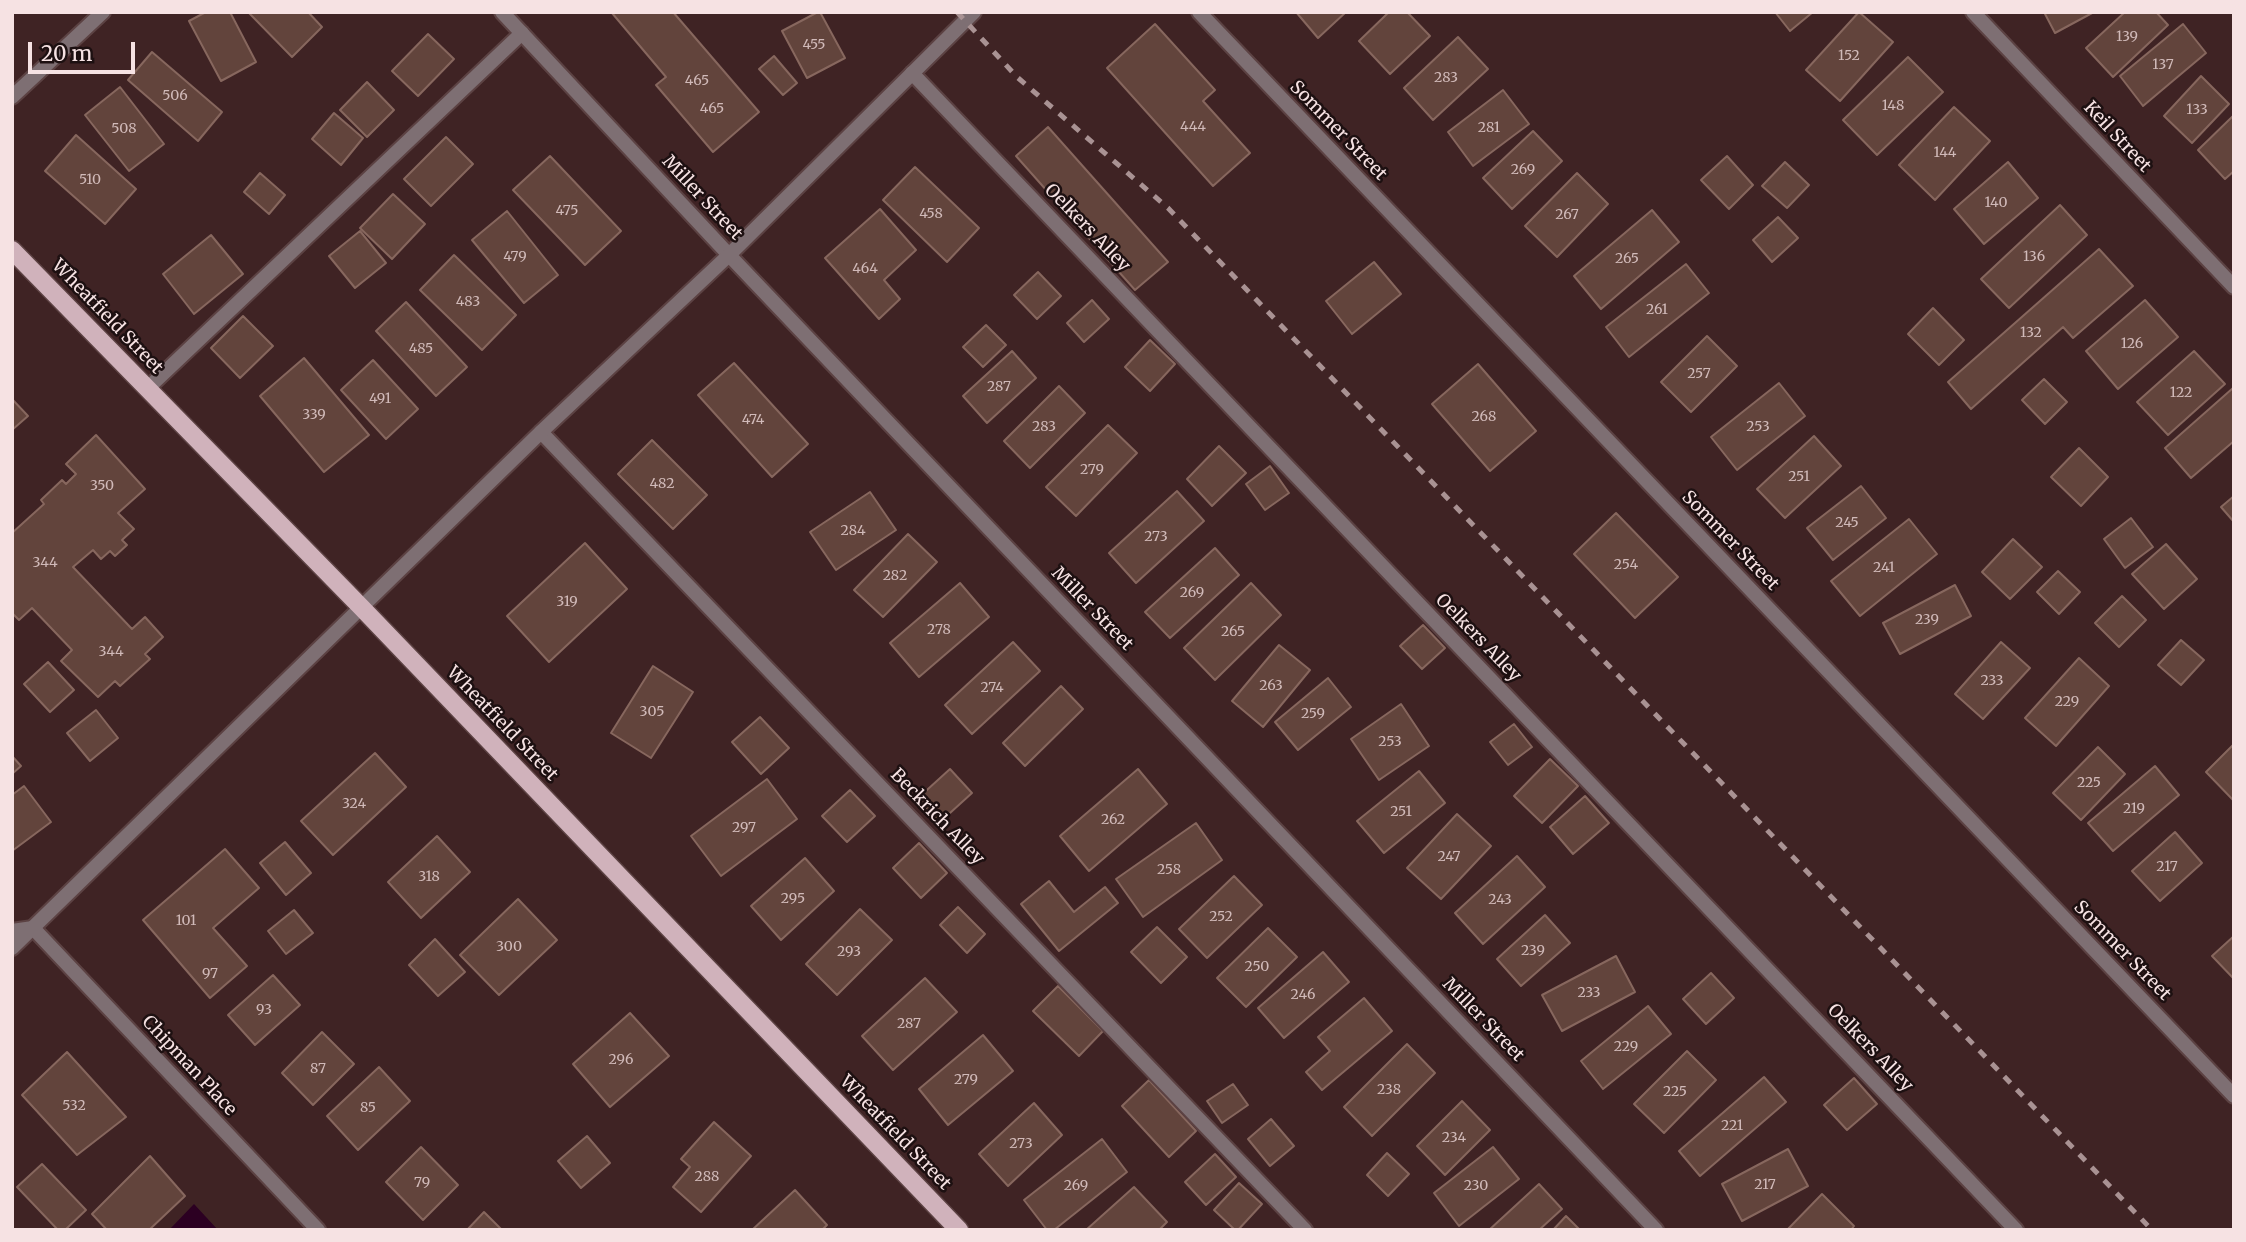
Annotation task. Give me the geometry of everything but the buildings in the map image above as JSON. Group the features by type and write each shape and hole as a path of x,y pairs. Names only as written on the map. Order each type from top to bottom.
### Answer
{"main road":[{"name":"Wheatfield Street","path":"12,250 362,608 959,1230"}],"street":[{"path":"12,97 103,12"},
{"name":"Miller Street","path":"502,12 729,255 1656,1230"},
{"path":"12,948 541,432 729,255 974,12"},
{"name":"Sommer Street","path":"1199,12 2234,1096"},
{"name":"Keil Street","path":"1973,12 2234,287"},
{"path":"148,388 522,33"},
{"name":"Oelkers Alley","path":"912,73 2016,1230"},
{"name":"Beckrich Alley","path":"541,432 1305,1230"},
{"path":"12,931 33,928"},
{"name":"Chipman Place","path":"33,928 318,1230"}],"shaded area":[{"path":"194,1204 218,1230 169,1230"}],"railway":[{"path":"957,12 1017,77 1168,208 2152,1230"}]}
